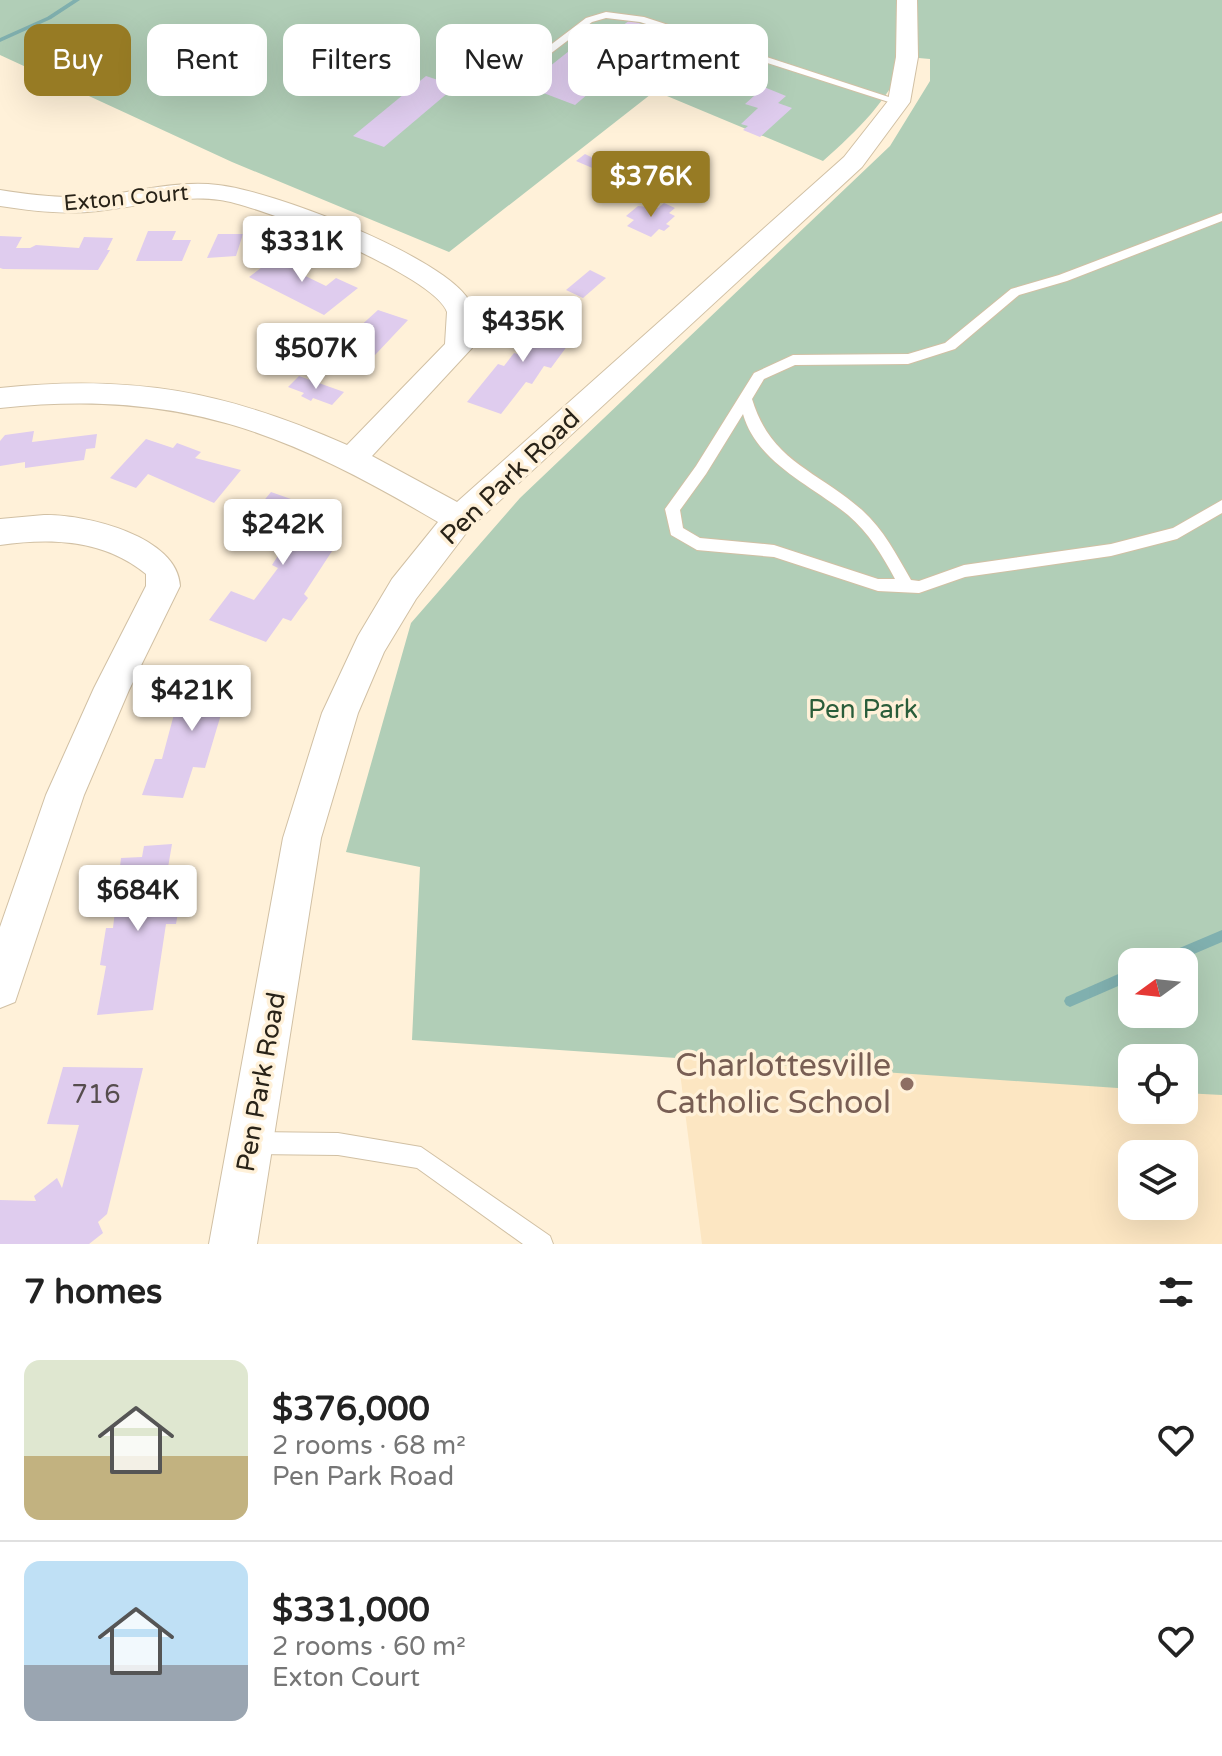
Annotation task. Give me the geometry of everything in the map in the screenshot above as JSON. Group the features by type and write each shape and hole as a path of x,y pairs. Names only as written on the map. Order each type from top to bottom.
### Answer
{"street":[{"name":"Pen Park Road","path":"233,1244 302,838 323,761 370,646 404,589 459,519 853,162 899,102 907,57 907,0"},
{"name":"Exton Court","path":"0,198 80,205 177,193 223,193 300,219 425,274 457,302 463,318 458,348 352,458"},
{"path":"0,398 77,388 120,389 247,417 303,436 352,458 459,519"},
{"path":"0,532 51,527 90,533 156,563 162,572 163,586 112,688 65,795 0,987"}],"lane":[{"path":"552,48 589,20 606,15 641,19 899,102"},
{"path":"1222,217 1063,278 1015,292 950,346 908,359 793,360 759,376 701,470 672,509 676,531 697,544 774,551 878,585 919,587 964,571 1004,563 1125,547 1177,533 1222,506"},
{"path":"745,399 747,414 759,437 779,457 872,530 906,586"},
{"path":"251,1143 338,1144 421,1158 542,1244"}],"shaded area":[{"name":"Charlottesville Catholic School","path":"660,917 1118,950 1118,1028 1198,1028 1198,955 1222,957 1222,1244 702,1244"}],"green space":[{"name":"Pen Park","path":"0,0 1222,0 1222,1095 1198,1094 1198,1044 1118,1044 1118,1088 412,1040 420,867 346,852 411,623 520,498 890,146 930,81 930,59 907,57 891,87 871,114 823,161 667,96 768,96 768,24 568,24 568,96 649,96 449,252 232,162 89,96 131,96 131,24 24,24 24,66 0,55"}],"building":[{"path":"568,52 568,96 586,96 575,105 551,96 552,65"},
{"path":"426,76 436,79 436,96 444,96 384,147 353,136 402,96 420,96 420,81"},
{"path":"768,89 786,96 778,103 792,108 760,137 743,130 748,126 741,124 758,108 745,104 754,96 768,96"},
{"path":"585,154 605,164 597,170 576,161"},
{"path":"643,156 661,165 643,178 624,169"},
{"path":"664,203 675,208 669,213 675,216 666,224 670,226 664,231 659,229 651,237 627,226 634,220 626,216 638,206 658,208"},
{"path":"148,231 176,231 172,240 191,240 182,261 136,261"},
{"path":"218,234 243,234 236,256 207,258"},
{"path":"0,236 22,237 16,248 36,245 79,248 84,237 113,238 98,270 3,269 0,268"},
{"path":"283,251 304,262 293,270 326,286 336,278 358,288 324,315 249,277"},
{"path":"590,270 606,278 583,298 566,290"},
{"path":"378,310 408,320 375,355 369,353 349,371 315,359 323,351 328,353 342,338 346,339"},
{"path":"532,316 561,324 558,328 576,334 551,368 544,366 532,384 526,382 501,414 467,402 498,364 504,366 514,353 521,355 530,344 515,339"},
{"path":"299,376 344,392 332,405 313,398 311,401 301,396 304,393 288,387"},
{"path":"34,431 32,442 97,434 95,448 86,449 84,460 25,468 25,462 0,466 0,441 5,435"},
{"path":"146,439 173,448 177,443 201,452 195,458 241,470 214,503 148,474 136,488 110,478"},
{"path":"271,492 325,511 327,517 336,515 342,537 334,539 336,545 304,594 308,598 291,621 283,618 266,642 209,620 231,591 254,600 278,568 272,565 281,551 288,554 295,545 288,548 285,535 291,533 280,529 277,533 246,522"},
{"path":"196,670 241,673 230,711 222,711 205,768 193,767 183,798 142,795 155,759 162,759 177,703 184,704"},
{"path":"172,844 164,891 182,889 176,924 166,924 153,1010 97,1015 106,966 100,965 106,928 113,928 121,858 142,857 144,846"},
{"path":"63,1067 143,1068 107,1214 98,1222 103,1233 89,1244 0,1244 0,1200 36,1201 34,1196 57,1178 62,1188 79,1125 47,1124"}],"waterway":[{"path":"0,40 49,18 77,0"},
{"path":"1193,948 1222,936"},
{"path":"1070,1001 1118,980"}],"place":[{"name":"Charlottesville Catholic School","path":"907,1084"}]}
